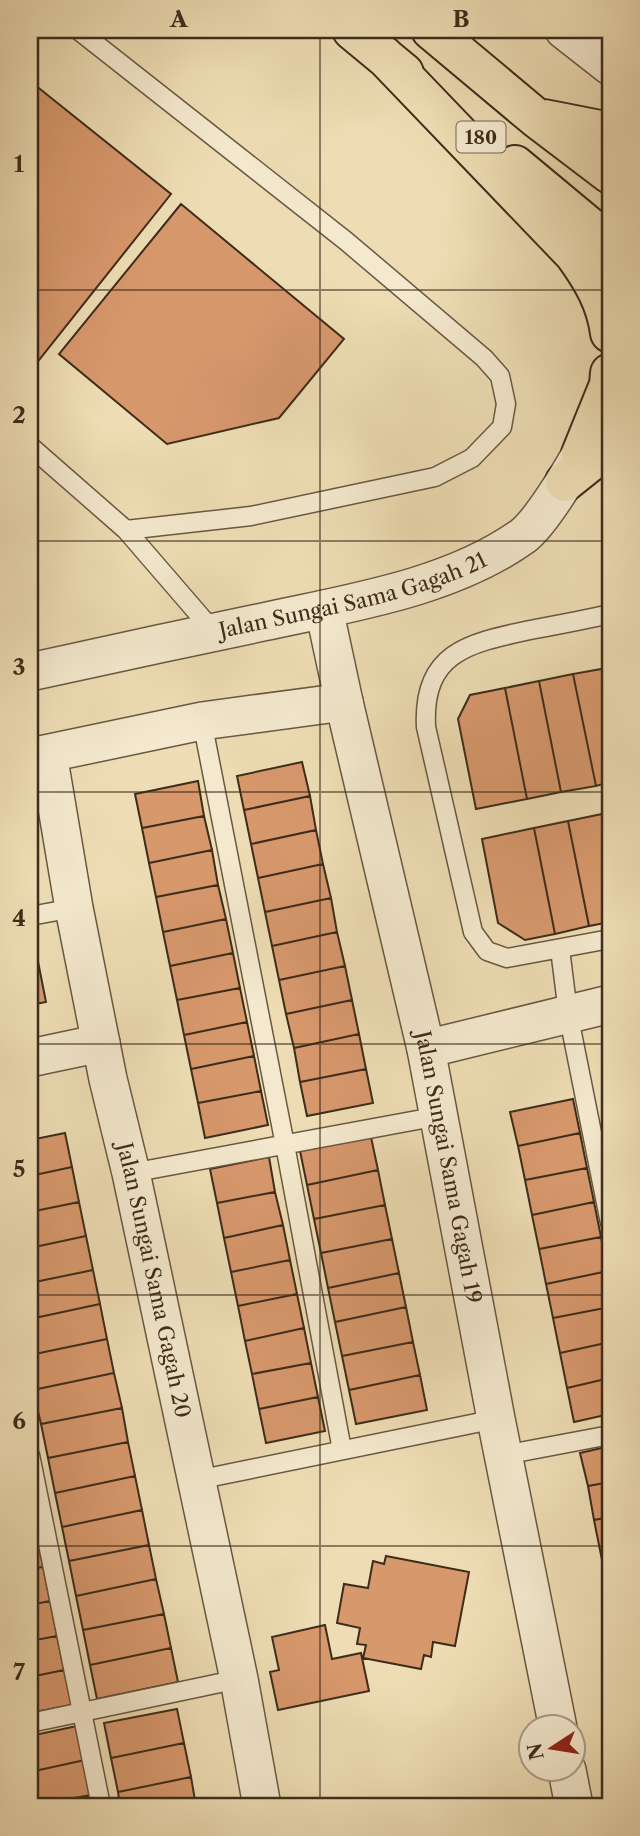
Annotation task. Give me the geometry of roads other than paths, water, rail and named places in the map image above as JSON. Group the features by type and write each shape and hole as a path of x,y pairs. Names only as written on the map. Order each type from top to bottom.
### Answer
{"main road":[{"name":"180","path":"352,30 610,244"},
{"name":"180","path":"431,30 610,174"},
{"path":"384,56 574,254 593,280 604,306 610,333"},
{"path":"536,117 610,132"},
{"path":"585,461 609,385 610,373"}],"street":[{"path":"564,30 610,66"},
{"name":"Jalan Sungai Sama Gagah 21","path":"30,672 324,609 423,584 481,563 526,534 585,461 610,413"},
{"name":"Jalan Sungai Sama Gagah 19","path":"324,609 426,1049 555,1714"},
{"path":"39,755 202,721 344,702"},
{"name":"Jalan Sungai Sama Gagah 20","path":"39,755 197,1480 239,1679 262,1806"},
{"path":"426,1049 610,1004"},
{"path":"30,1058 102,1043"},
{"path":"570,1784 574,1806"}],"lane":[{"path":"78,30 346,241 484,358 500,376 506,404 502,427 472,458 435,477 251,516 127,530"},
{"path":"30,446 127,530 214,632"},
{"path":"610,614 480,640 457,652 441,668 429,687 425,705 429,741 473,932 486,951 507,958 610,939"},
{"path":"202,721 342,1450"},
{"path":"30,916 74,908"},
{"path":"560,949 568,1013 610,1223"},
{"path":"131,1173 439,1116"},
{"path":"197,1480 496,1419"},
{"path":"504,1455 610,1435"},
{"path":"30,1455 101,1806"},
{"path":"30,1723 239,1679"}]}
